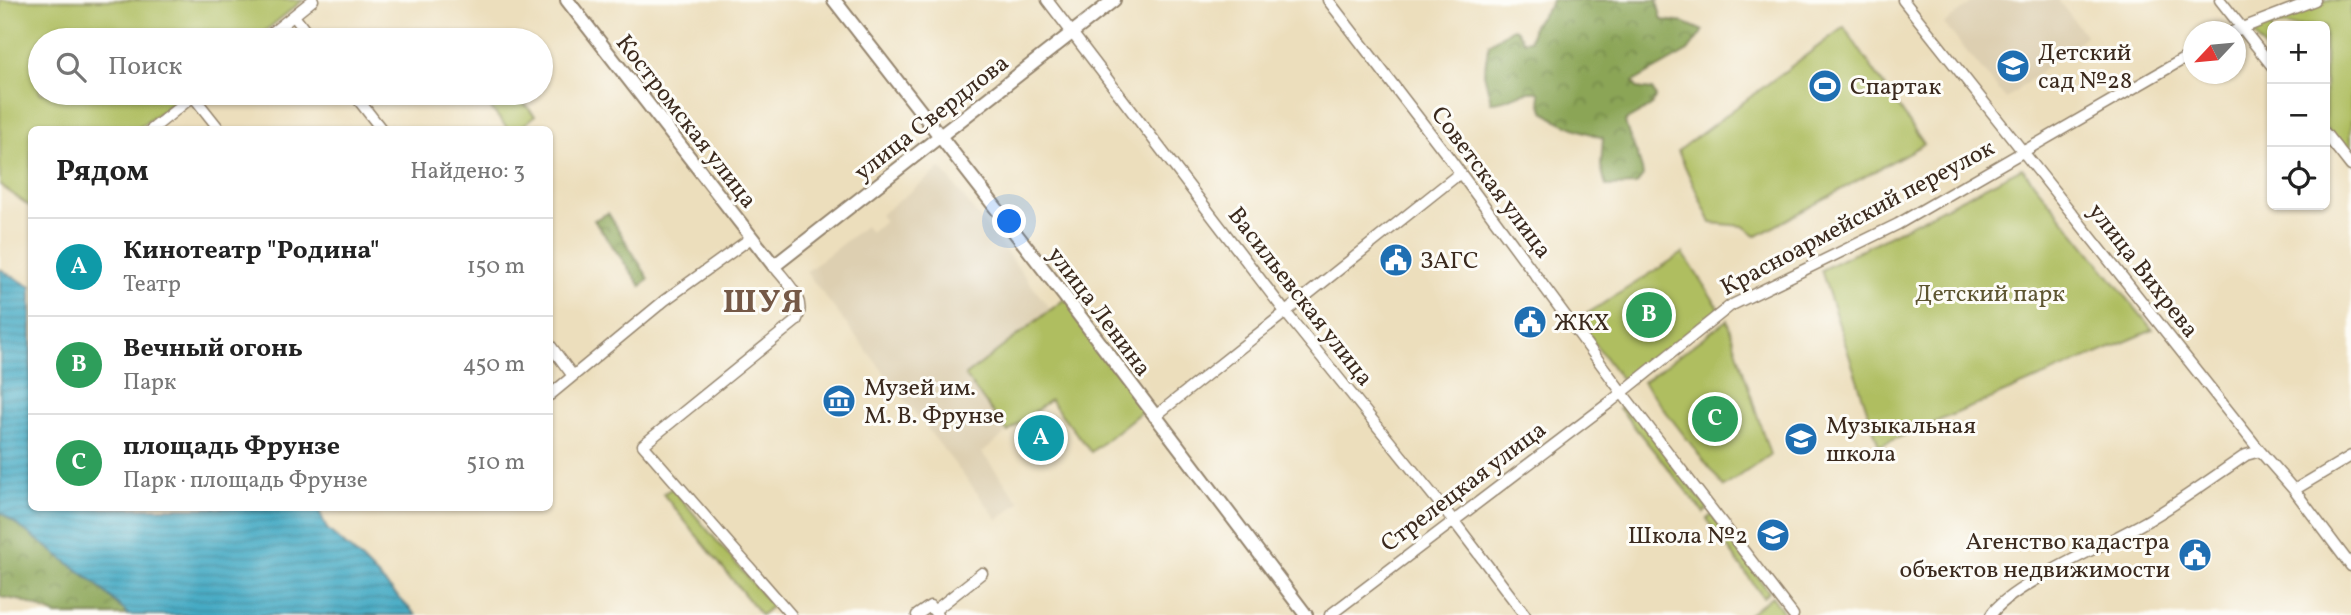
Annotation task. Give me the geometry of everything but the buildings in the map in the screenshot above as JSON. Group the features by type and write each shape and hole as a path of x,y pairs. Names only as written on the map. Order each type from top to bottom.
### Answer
{"main road":[{"name":"Костромская улица","path":"567,0 774,267"},
{"name":"улица Ленина","path":"834,0 1066,298 1306,615"},
{"name":"улица Свердлова","path":"774,267 1114,0"}],"street":[{"path":"278,28 313,0"},
{"name":"Васильевская улица","path":"1046,0 1286,313 1453,520 1525,615"},
{"name":"Советская улица","path":"1328,0 1793,615"},
{"name":"улица Вихрева","path":"1903,0 2260,451 2294,490 2351,566"},
{"path":"2220,0 2232,21"},
{"path":"2246,25 2315,0"},
{"path":"293,16 302,28"},
{"path":"2246,39 2267,61"},
{"name":"Красноармейский переулок","path":"1622,391 1730,306 1898,224 2183,59"},
{"path":"156,126 182,105"},
{"path":"203,105 217,126"},
{"path":"362,105 379,126"},
{"path":"2330,139 2351,166"},
{"path":"1154,417 1460,173"},
{"path":"553,393 665,300 751,238"},
{"path":"774,267 798,298 800,312 796,321 643,445 791,615"},
{"path":"553,349 573,376"},
{"name":"Стрелецкая улица","path":"1330,615 1622,391"},
{"path":"1991,615 2016,591 2152,519 2246,455 2260,451"},
{"path":"2294,490 2351,456"},
{"path":"917,615 934,611 982,573"}],"shaded area":[{"name":"Детский сад №28","path":"1975,0 2058,0 2086,36 2006,99 1944,24"},
{"path":"941,168 1051,310 965,376 1008,432 982,453 1020,502 998,520 806,272 865,226 871,232 885,221 880,215"}],"green space":[{"path":"0,0 303,0 269,28 28,28 28,105 170,105 141,126 28,126 28,205 0,185"},
{"path":"1552,0 1659,0 1657,2 1662,20 1685,23 1703,31 1688,51 1633,82 1637,88 1652,90 1656,96 1651,106 1625,121 1642,168 1643,176 1636,185 1606,186 1601,166 1603,138 1573,128 1546,113 1539,92 1491,102 1484,73 1489,44 1512,28 1516,29 1523,41 1530,40 1533,25"},
{"path":"2327,0 2351,0 2351,161 2330,134 2330,21 2267,21 2267,52 2248,26"},
{"name":"Спартак","path":"1844,27 1924,144 1757,236 1743,226 1711,223 1678,151"},
{"path":"488,105 525,105 535,116 523,126 506,126"},
{"name":"Детский парк","path":"2022,168 2153,330 1879,446 1821,270"},
{"path":"608,213 649,279 641,286 594,220"},
{"path":"1683,253 1720,310 1626,385 1577,320"},
{"path":"1066,298 1147,407 1091,452 1050,400 1008,432 965,376"},
{"path":"1727,320 1770,455 1724,487 1643,382"},
{"path":"1627,404 1708,509 1704,513 1619,408"},
{"path":"672,488 772,606 761,615 663,494"},
{"path":"0,512 94,582 129,615 56,615 23,601 0,597"},
{"path":"1712,515 1769,592 1763,597 1707,519"},
{"path":"1772,596 1785,615 1748,615"}],"water":[{"path":"0,269 28,285 28,511 319,511 327,529 416,615 129,615 94,582 0,512"}],"place":[{"name":"Детский сад №28","path":"2013,66"},
{"name":"Спартак","path":"1825,86"},
{"name":"ЗАГС","path":"1396,260"},
{"name":"Вечный огонь","path":"1649,315"},
{"name":"ЖКХ","path":"1530,322"},
{"name":"Музей им. М. В. Фрунзе","path":"839,401"},
{"name":"площадь Фрунзе","path":"1715,419"},
{"name":"Кинотеатр \"Родина\"","path":"1041,438"},
{"name":"Музыкальная школа","path":"1801,439"},
{"name":"Школа №2","path":"1773,535"},
{"name":"Агенство кадастра объектов недвижимости","path":"2195,555"}],"district":[{"name":"ШУЯ","path":"764,301"}]}
